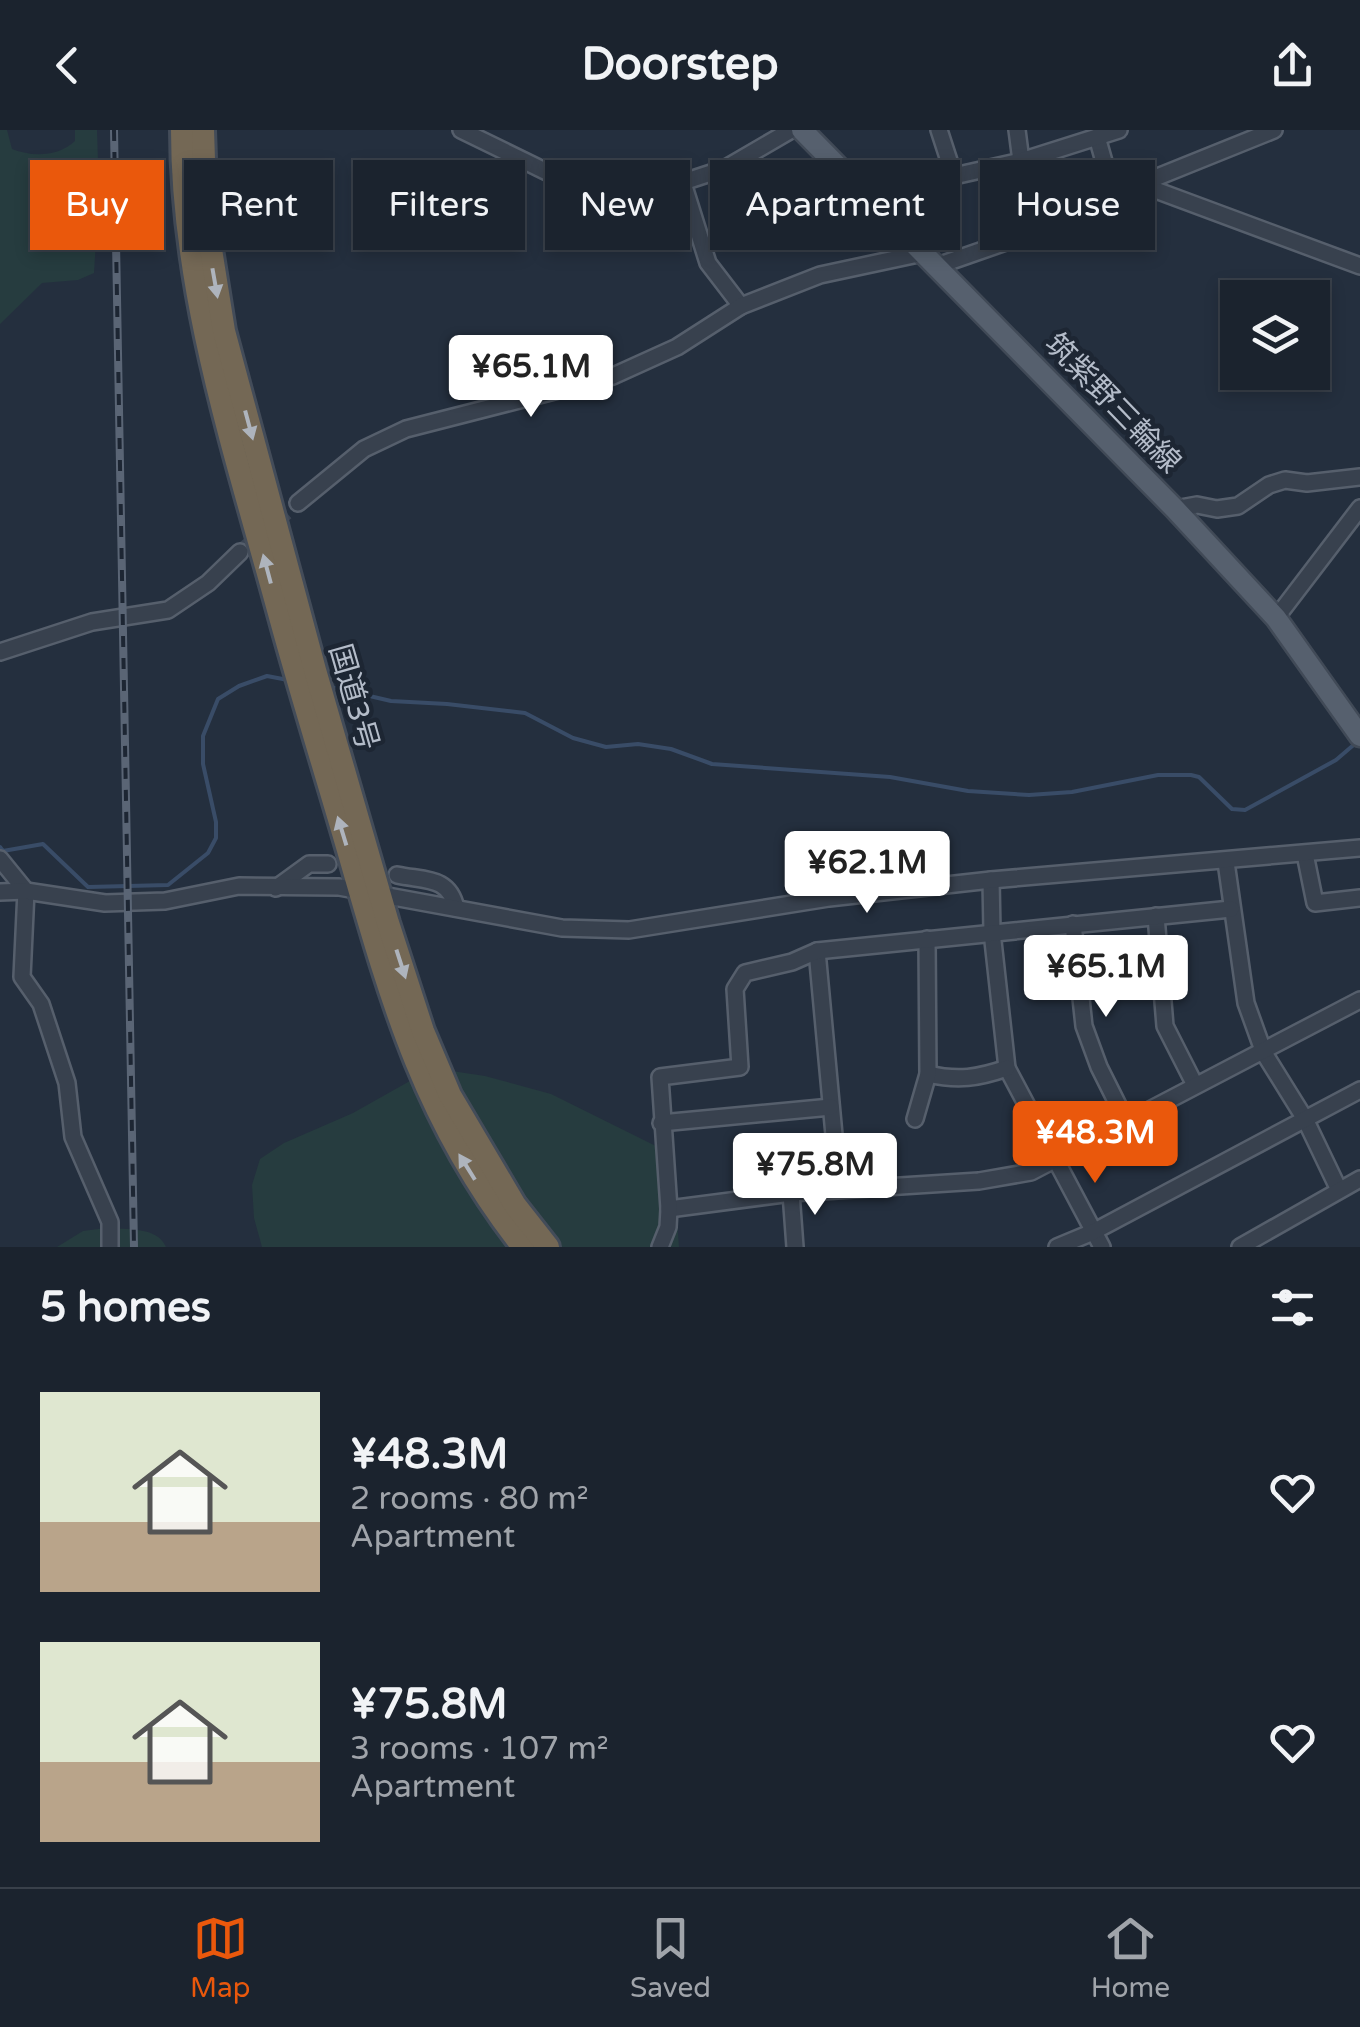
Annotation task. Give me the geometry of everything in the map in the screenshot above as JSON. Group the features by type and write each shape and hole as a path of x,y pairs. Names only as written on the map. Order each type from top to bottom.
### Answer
{"highway":[{"path":"180,130 192,160"},
{"name":"国道3号","path":"194,160 203,130"},
{"path":"194,160 212,130"},
{"name":"国道3号","path":"191,250 195,282 215,332"},
{"name":"国道3号","path":"209,250 223,409 369,891 404,1038 457,1151 523,1247"},
{"name":"国道3号","path":"369,891 450,1095 516,1205 548,1247"}],"main road":[{"name":"筑紫野三輪線","path":"802,130 831,160"},
{"name":"筑紫野三輪線","path":"920,250 1175,509 1276,618 1360,736"}],"street":[{"path":"461,130 545,171"},
{"path":"690,181 726,168 791,130"},
{"path":"940,130 949,160"},
{"path":"1017,130 1020,160"},
{"path":"1026,160 1119,130"},
{"path":"1155,178 1274,130"},
{"path":"1098,137 1104,160"},
{"path":"1155,190 1360,266"},
{"path":"690,206 708,264 741,306"},
{"path":"298,503 364,448 406,429 613,376 677,346 741,306 820,275 930,260 980,246"},
{"path":"1175,509 1197,504 1217,509 1238,506 1269,485 1285,480 1307,483 1360,477"},
{"path":"1276,618 1360,508"},
{"path":"0,652 92,622 168,610 208,583 240,552"},
{"path":"0,892 26,890 105,903 165,901 239,886 339,886 562,928 629,930 829,898 1360,848"},
{"path":"1304,854 1315,903 1360,898"},
{"path":"0,859 26,890 22,977 41,1004 67,1083 72,1138 110,1222 110,1247"},
{"path":"1226,862 1246,1003 1264,1053 1305,1120 1340,1190"},
{"path":"276,888 309,864 328,864"},
{"path":"397,875 444,884 453,895 456,908"},
{"path":"991,880 992,932 1006,1068 1102,1247"},
{"path":"660,1247 668,1227 669,1209 660,1077 740,1067 735,988 745,973 792,962 817,951 1231,909"},
{"path":"1156,916 1165,1026 1195,1085"},
{"path":"1073,924 1084,1026 1126,1121"},
{"path":"915,1119 928,1074 927,939"},
{"path":"817,951 839,1189"},
{"path":"669,1209 790,1193 979,1181 1031,1172 1360,1000"},
{"path":"928,1074 955,1080 978,1078 1006,1068"},
{"path":"1056,1247 1093,1232 1360,1090"},
{"path":"662,1122 831,1107"},
{"path":"1240,1247 1360,1179"},
{"path":"790,1193 795,1247"}],"green space":[{"path":"0,130 7,130 12,149 36,154 53,153 68,146 75,141 75,130 97,130 98,160 30,160 30,250 95,250 94,273 78,280 42,283 0,324"},
{"path":"445,1070 551,1094 672,1154 679,1247 262,1247 254,1218 252,1185 260,1159 284,1143 353,1113 417,1077"},
{"path":"106,1228 149,1232 166,1247 57,1247 83,1231"}],"waterway":[{"path":"0,847 3,851 43,844 88,887 168,885 208,853 216,838 203,764 203,736 218,699 267,676 288,680"},
{"path":"331,687 391,701 525,713 573,738 606,747 638,744 671,749 712,764 890,777 968,791 1029,795 1072,792 1158,775 1191,775 1199,777 1232,809 1245,810 1336,760 1357,742"}],"tunnel":[{"path":"240,552 298,503"}],"railway":[{"path":"114,130 134,1247"}]}
